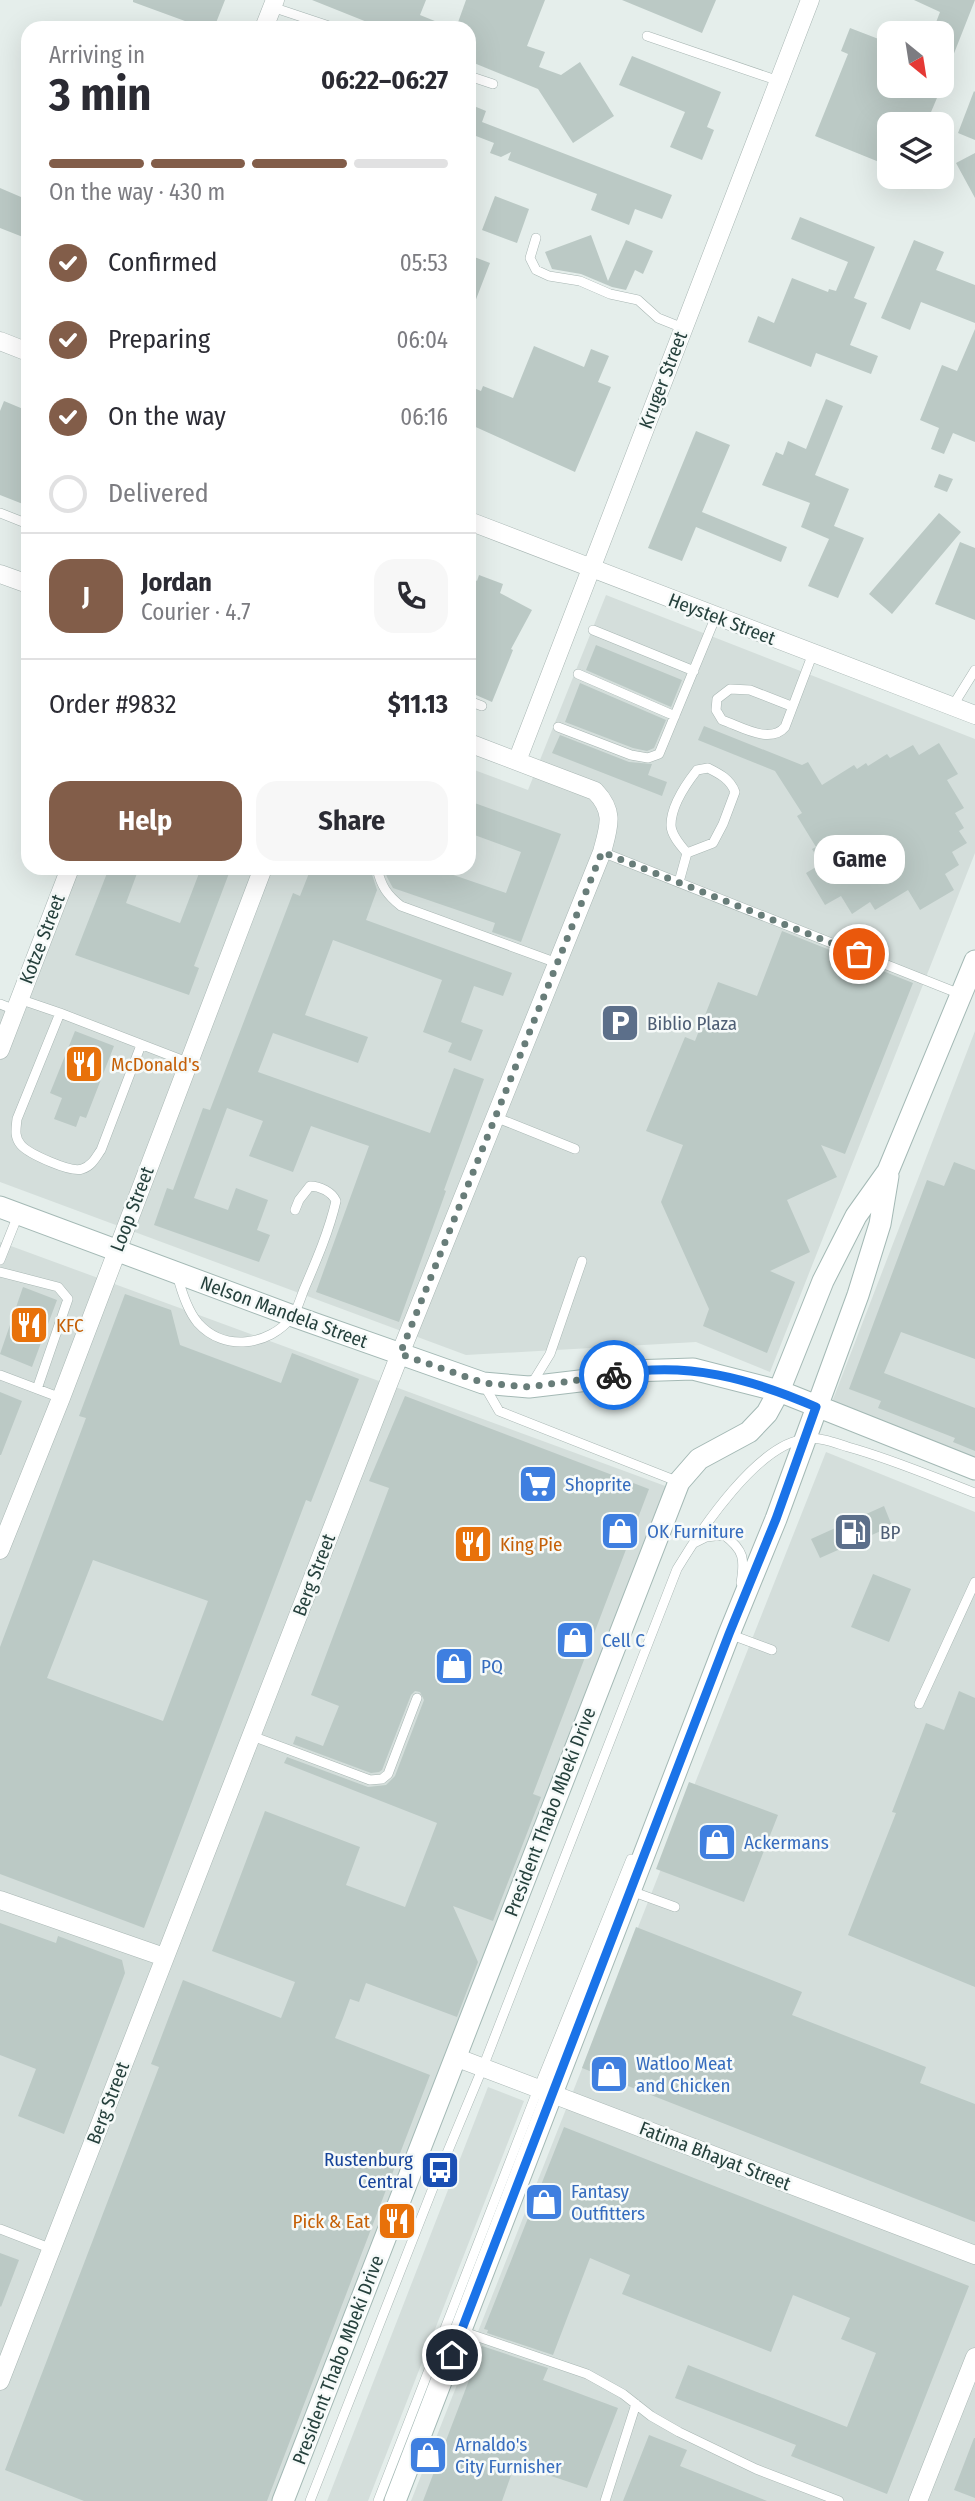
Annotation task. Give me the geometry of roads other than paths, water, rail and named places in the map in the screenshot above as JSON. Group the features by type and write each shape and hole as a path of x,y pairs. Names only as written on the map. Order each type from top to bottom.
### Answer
{"street":[{"name":"Kruger Street","path":"517,761 810,0"},
{"path":"267,21 273,3"},
{"path":"0,341 21,349"},
{"name":"Heystek Street","path":"476,525 975,715"},
{"path":"0,574 21,582"},
{"name":"Berg Street","path":"0,2382 400,1354 602,852 610,818 606,802 595,791 476,746"},
{"name":"Kotze Street","path":"0,1050 11,1004 66,875"},
{"name":"Loop Street","path":"0,1549 61,1398 259,875"},
{"name":"President Thabo Mbeki Drive","path":"283,2501 679,1482 699,1459 749,1432 767,1413 779,1391 823,1281 856,1216 888,1171 975,961"},
{"name":"President Thabo Mbeki Drive","path":"395,2501 461,2331 545,2092 630,1890 776,1519 858,1295 880,1224 888,1171"},
{"name":"Nelson Mandela Street","path":"9,1210 293,1316 484,1383 529,1387 588,1380 630,1371 693,1370 779,1391 975,1469"},
{"path":"0,1900 164,1957"},
{"name":"Fatima Bhayat Street","path":"455,2057 975,2255"},
{"path":"918,2501 975,2357"}],"lane":[{"path":"273,3 318,21"},
{"path":"647,36 779,80"},
{"path":"476,78 493,84"},
{"path":"536,238 530,258 536,270 549,276 580,281 610,295 638,300 658,318 683,328"},
{"path":"0,513 21,521"},
{"path":"558,727 631,755 648,758 659,754 716,616"},
{"path":"593,630 694,671"},
{"path":"792,706 750,690 730,689 717,699 716,710 722,720 767,736 781,732 792,706 813,653"},
{"path":"952,706 975,670"},
{"path":"578,674 675,716"},
{"path":"476,704 482,706"},
{"path":"708,768 732,784 735,792 713,843 687,853 671,826 674,813 684,786 697,770 708,768"},
{"path":"602,852 961,995"},
{"path":"679,882 687,853"},
{"path":"379,875 385,890 401,906 557,964"},
{"path":"11,1004 60,1013 187,1062"},
{"path":"60,1013 17,1119 15,1135 29,1152 70,1170 81,1170 92,1164 101,1150 141,1045"},
{"path":"495,1117 575,1149"},
{"path":"176,1272 188,1307 205,1330 226,1340 253,1342 264,1339 293,1316 319,1255 336,1201 334,1196 324,1189 310,1186 295,1210"},
{"path":"0,1260 9,1210"},
{"path":"529,1387 550,1354 582,1261"},
{"path":"0,1272 58,1287 68,1299 37,1389"},
{"path":"0,1374 61,1398"},
{"path":"484,1383 499,1410 679,1482"},
{"path":"310,2501 672,1582 692,1544 717,1509 746,1476 779,1449 805,1438 823,1440 878,1456 975,1493"},
{"path":"378,2501 545,2092 740,1590 744,1563 738,1546 724,1535 706,1537 692,1544"},
{"path":"919,1704 975,1582"},
{"path":"729,1634 772,1650"},
{"path":"252,1736 370,1780 382,1779 388,1774 417,1698"},
{"path":"630,1890 675,1908"},
{"path":"0,2229 52,2249"},
{"path":"461,2331 587,2374 679,2432 756,2469 839,2501"},
{"path":"605,2501 636,2404"}],"place":[{"name":"Game","path":"859,954"},
{"name":"Biblio Plaza","path":"620,1023"},
{"name":"McDonald's","path":"84,1064"},
{"name":"KFC","path":"29,1325"},
{"name":"Shoprite","path":"538,1484"},
{"name":"OK Furniture","path":"620,1531"},
{"name":"BP","path":"853,1532"},
{"name":"King Pie","path":"473,1544"},
{"name":"Cell C","path":"575,1640"},
{"name":"PQ","path":"454,1666"},
{"name":"Ackermans","path":"717,1842"},
{"name":"Watloo Meat and Chicken","path":"609,2074"},
{"name":"Rustenburg Central","path":"440,2170"},
{"name":"Fantasy Outfitters","path":"544,2202"},
{"name":"Pick & Eat","path":"397,2221"},
{"name":"Arnaldo's City Furnisher","path":"428,2455"}]}
